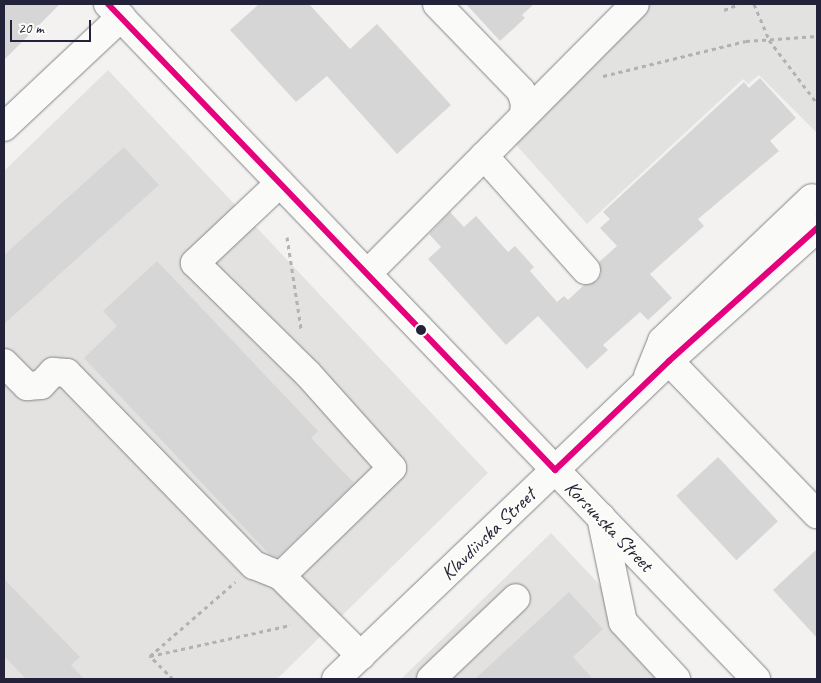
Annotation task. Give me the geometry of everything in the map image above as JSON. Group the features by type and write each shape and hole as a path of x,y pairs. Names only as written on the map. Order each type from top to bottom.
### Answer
{"street":[{"path":"437,4 521,91 525,103 524,115"},
{"path":"367,274 635,4"},
{"path":"4,127 115,10"},
{"name":"Korsunska Street","path":"115,10 756,679"},
{"path":"484,156 586,270"},
{"path":"280,183 195,263 308,374 392,468 281,576"},
{"path":"645,384 662,341 812,198"},
{"name":"Klavdiivska Street","path":"336,679 669,361 817,228"},
{"path":"669,361 817,514"},
{"path":"4,363 27,386 41,385 54,372 67,373 254,565 281,576 361,656"},
{"path":"601,517 623,622 676,679"},
{"path":"431,679 516,598"}],"path":[{"path":"724,10 739,4"},
{"path":"754,4 769,40 817,103"},
{"path":"599,77 746,41 817,36"},
{"path":"287,237 308,374"},
{"path":"150,656 254,565"},
{"path":"150,656 323,618"},
{"path":"150,656 173,679"}],"shaded area":[{"path":"647,4 817,4 817,133 759,75 748,84 743,79 587,224 510,138"},
{"path":"108,70 488,473 277,679 4,679 4,171"},
{"path":"551,533 688,679 401,679"}],"building":[{"path":"4,4 60,4 4,60"},
{"path":"259,4 309,4 350,49 377,24 451,105 397,154 327,76 296,102 230,30"},
{"path":"466,4 534,4 522,15 525,18 500,41"},
{"path":"760,78 796,118 770,141 779,151 698,219 704,226 650,274 672,298 648,320 640,312 603,345 608,350 587,369 538,316 506,345 428,259 441,247 429,234 450,212 464,227 476,216 508,252 515,246 534,267 530,271 557,302 564,296 568,300 584,285 597,281 601,274 599,262 617,246 600,228 610,219 603,212 744,82 749,88"},
{"path":"124,147 159,185 4,324 4,255"},
{"path":"157,261 318,431 311,438 354,483 277,558 269,554 84,358 117,326 103,311"},
{"path":"718,457 778,521 736,560 676,496"},
{"path":"817,549 817,638 773,590"},
{"path":"4,579 80,657 71,665 84,679 26,679 4,656"},
{"path":"569,592 603,629 573,657 593,679 475,679"}],"transit line":[{"path":"108,4 555,470 669,361 817,228"}]}
